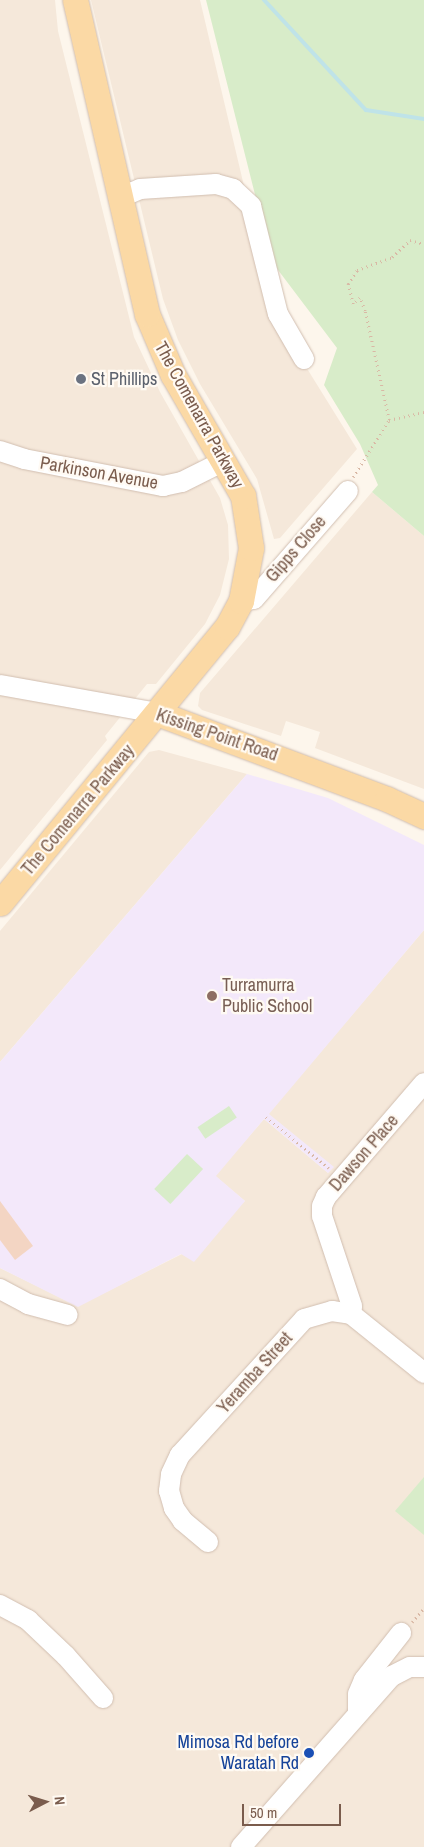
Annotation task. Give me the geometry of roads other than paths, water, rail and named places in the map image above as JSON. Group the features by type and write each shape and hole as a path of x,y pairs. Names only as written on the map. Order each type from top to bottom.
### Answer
{"main road":[{"name":"The Comenarra Parkway","path":"1,900 227,627 241,601 249,567 250,534 243,496 173,374 154,333 119,198 75,0"},
{"name":"Kissing Point Road","path":"157,713 374,794 424,816"}],"street":[{"path":"119,198 140,189 216,184 233,190 250,206 278,314 304,359"},
{"name":"Parkinson Avenue","path":"0,451 24,459 163,486 182,482 224,461"},
{"name":"Gipps Close","path":"241,601 254,599 348,491"},
{"name":"Kissing Point Road","path":"0,685 157,713"},
{"name":"Dawson Place","path":"351,1314 352,1306 322,1216 322,1206 326,1196 424,1083"},
{"path":"0,1289 28,1304 68,1315"},
{"name":"Yeramba Street","path":"208,1542 183,1521 174,1508 169,1490 171,1474 180,1455 304,1319 332,1311 351,1314"},
{"path":"351,1314 424,1373"},
{"path":"0,1605 28,1620 66,1656 103,1698"},
{"path":"358,1712 358,1694 364,1680 401,1633"},
{"path":"241,1847 358,1712 392,1676 410,1667 424,1668"}],"waterway":[{"path":"264,0 366,110 424,119"}],"place":[{"name":"St Phillips","path":"81,379"},
{"name":"Turramurra Public School","path":"212,996"},
{"name":"Mimosa Rd before Waratah Rd","path":"309,1753"}]}
